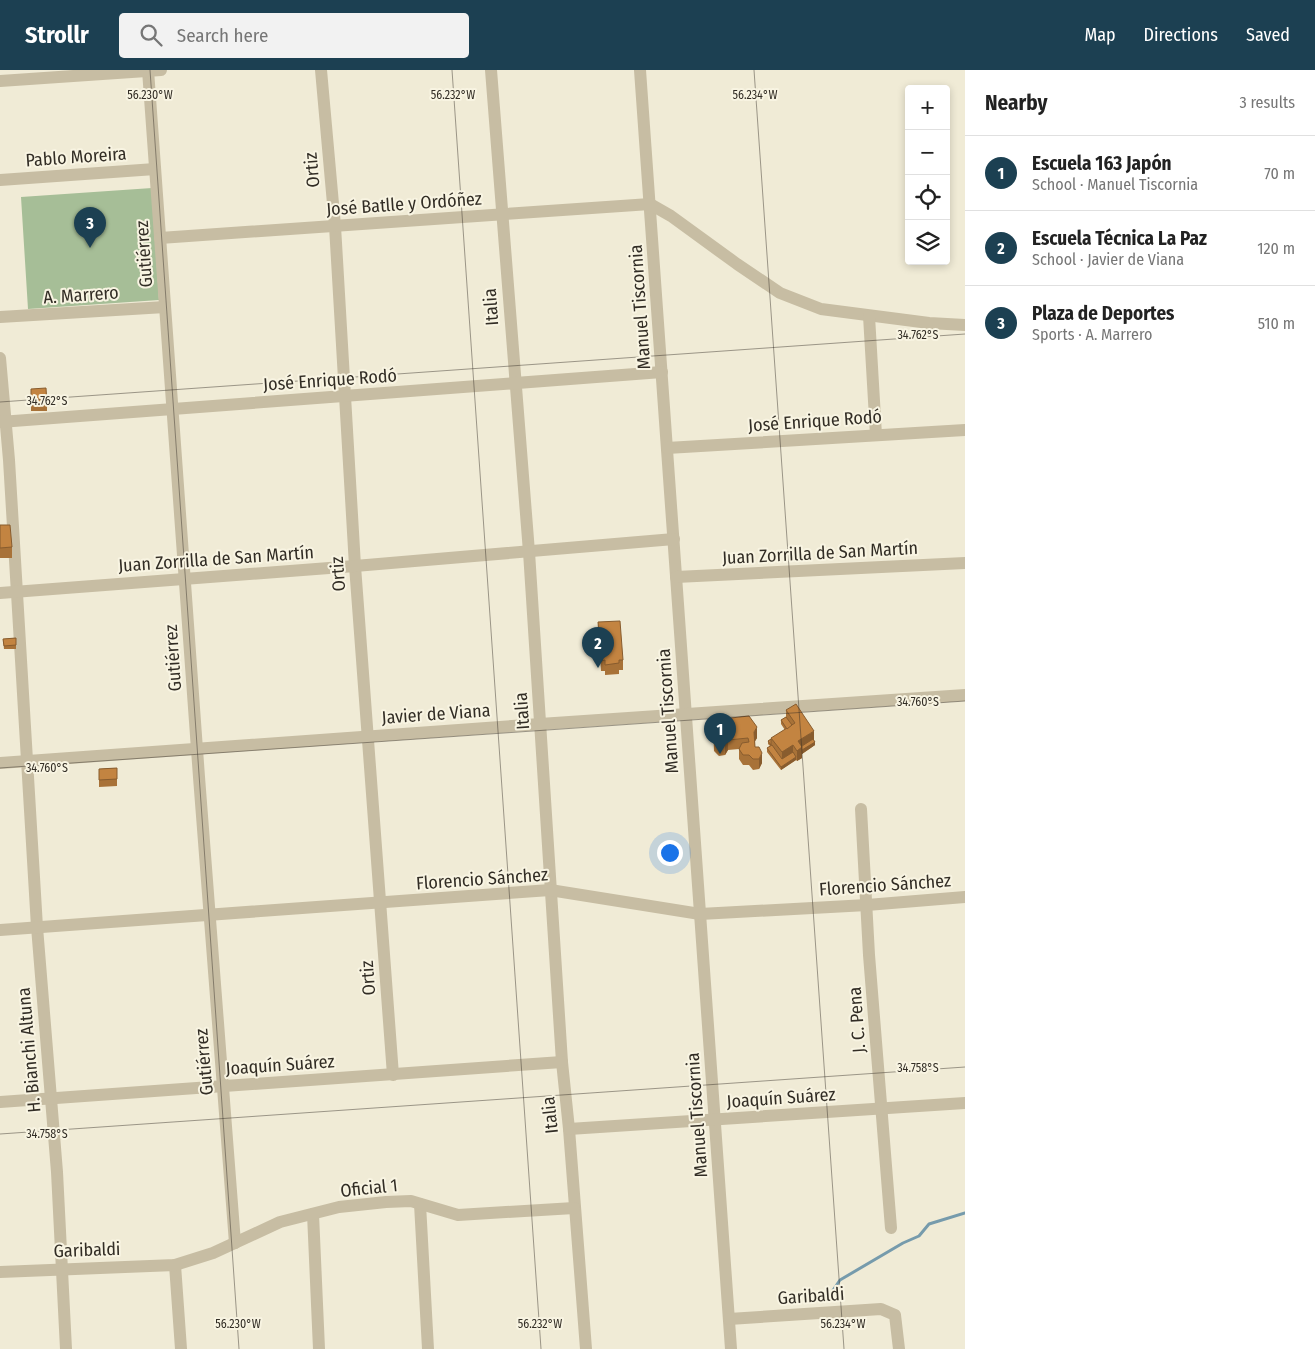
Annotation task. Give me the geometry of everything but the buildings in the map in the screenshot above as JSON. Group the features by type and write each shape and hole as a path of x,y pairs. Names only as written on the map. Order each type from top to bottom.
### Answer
{"street":[{"path":"0,81 152,70"},
{"name":"Gutiérrez","path":"152,70 155,169 197,749 236,1243"},
{"name":"Ortiz","path":"321,70 334,226 355,566 393,1075"},
{"name":"Italia","path":"491,70 529,552 562,1062 586,1349"},
{"name":"Manuel Tiscornia","path":"640,70 731,1349"},
{"name":"Pablo Moreira","path":"0,180 155,169"},
{"name":"José Batlle y Ordóñez","path":"160,238 650,204"},
{"path":"650,204 671,216 736,264 780,293 821,309 929,323 965,325"},
{"name":"A. Marrero","path":"0,317 165,307"},
{"path":"868,316 876,435"},
{"name":"H. Bianchi Altuna","path":"0,358 37,927 57,1172 66,1349"},
{"name":"José Enrique Rodó","path":"3,422 662,372"},
{"name":"José Enrique Rodó","path":"667,448 965,430"},
{"name":"Juan Zorrilla de San Martín","path":"0,593 674,539"},
{"name":"Juan Zorrilla de San Martín","path":"676,577 965,563"},
{"name":"Javier de Viana","path":"0,763 965,695"},
{"name":"J. C. Pena","path":"861,809 891,1228"},
{"name":"Florencio Sánchez","path":"0,930 550,890 700,914 867,905 965,897"},
{"name":"Joaquín Suárez","path":"0,1102 562,1062"},
{"name":"Joaquín Suárez","path":"569,1129 965,1103"},
{"name":"Oficial 1","path":"175,1265 205,1256 280,1222 339,1208 411,1201 458,1215 574,1208"},
{"path":"420,1204 428,1349"},
{"path":"313,1214 319,1349"},
{"path":"175,1265 181,1349"},
{"name":"Garibaldi","path":"0,1272 62,1268 175,1265"},
{"name":"Garibaldi","path":"729,1319 881,1309 895,1315 899,1349"}],"green space":[{"path":"152,188 159,300 28,309 21,197"}],"waterway":[{"path":"827,1299 840,1280 903,1243 919,1236 929,1224 965,1213"}],"place":[{"name":"Plaza de Deportes","path":"90,248"},
{"name":"Escuela Técnica La Paz","path":"598,668"},
{"name":"Escuela 163 Japón","path":"720,754"}]}
